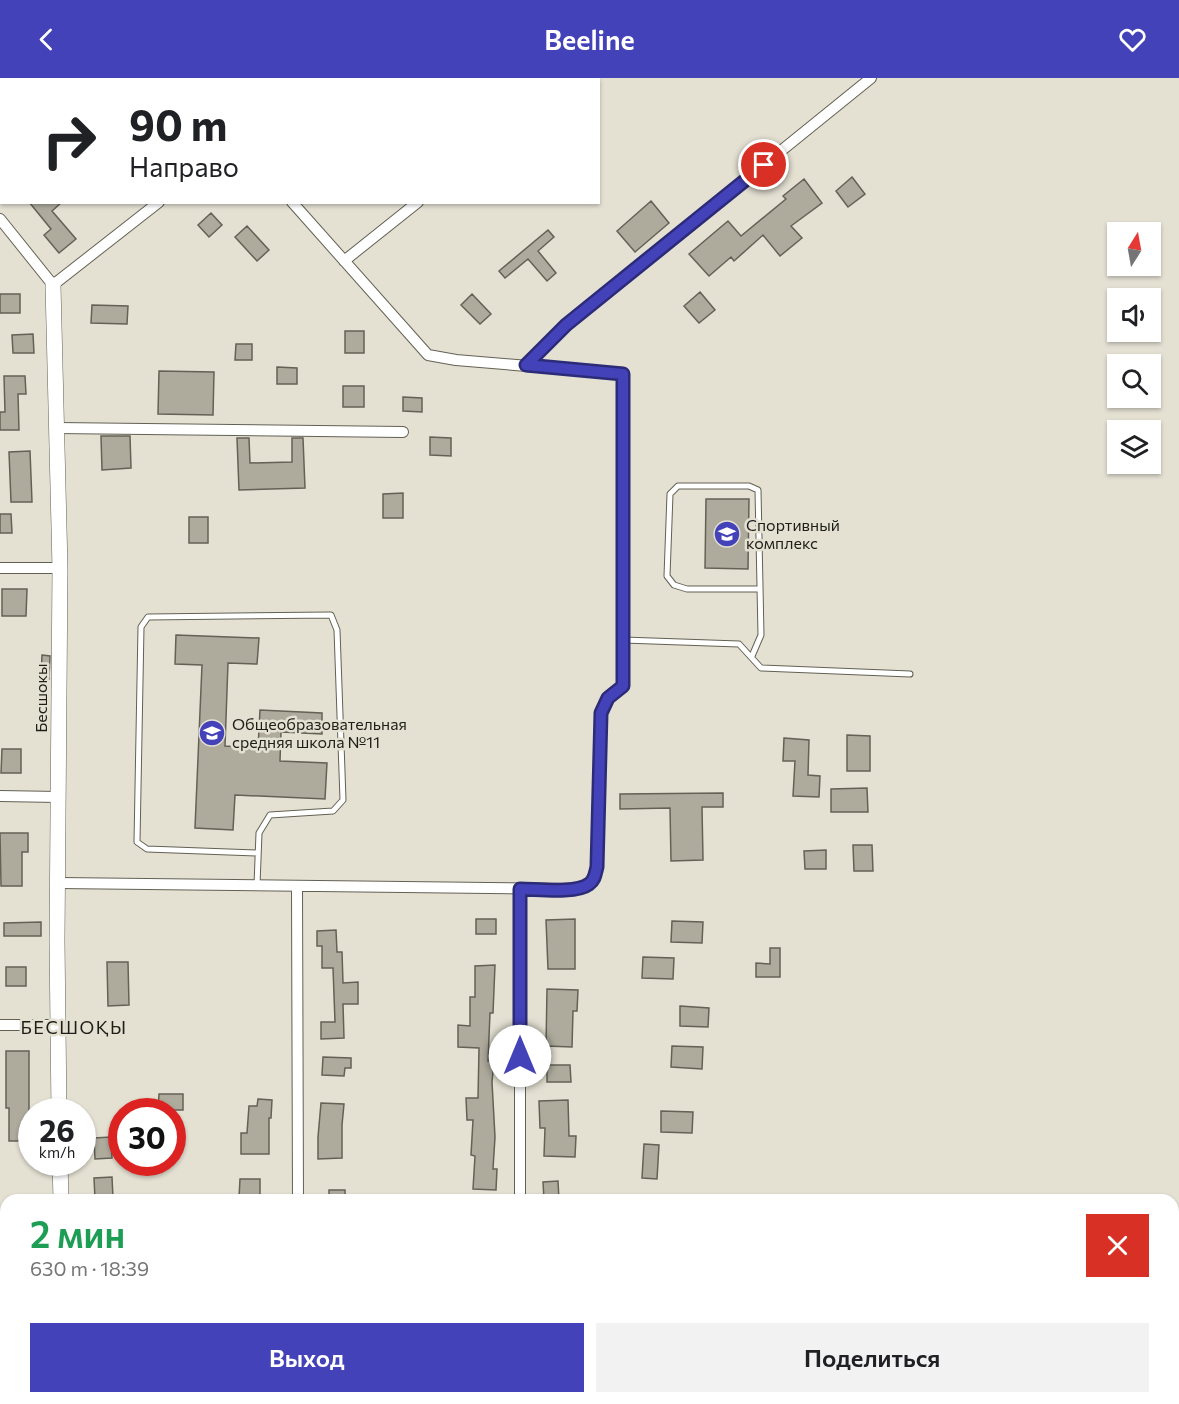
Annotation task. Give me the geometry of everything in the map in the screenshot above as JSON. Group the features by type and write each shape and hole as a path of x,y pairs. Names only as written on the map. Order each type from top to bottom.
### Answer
{"street":[{"path":"526,365 566,325 871,78"},
{"path":"0,219 53,285 156,204"},
{"path":"59,883 574,889 587,886 594,879 597,867 601,713 608,698 623,686 623,374 456,360 428,355 294,204"},
{"path":"344,261 415,204"},
{"name":"Бесшокы","path":"53,285 60,568 57,1025 59,1098"},
{"path":"56,428 403,432"},
{"path":"0,568 60,568"},
{"path":"0,796 58,797"},
{"path":"297,886 298,1194"},
{"path":"520,889 520,1194"},
{"path":"0,1025 57,1025"},
{"path":"60,1176 61,1194"}],"lane":[{"path":"752,656 761,634 758,490 749,486 678,486 670,494 667,576 674,585 687,589 759,589"},
{"path":"257,885 259,833 270,815 333,811 343,800 337,630 331,615 148,617 141,627 137,842 147,849 258,853"},
{"path":"623,640 739,644 761,668 910,674"}],"building":[{"path":"852,177 865,194 848,207 836,191"},
{"path":"804,179 822,203 791,226 802,238 780,256 763,235 734,261 731,257 709,276 689,254 728,221 741,236 786,199 783,196"},
{"path":"651,201 669,223 635,252 617,231"},
{"path":"31,204 60,204 52,211 76,239 59,253 44,235 51,229"},
{"path":"211,213 222,225 209,237 198,225"},
{"path":"247,226 269,250 257,261 235,237"},
{"path":"548,230 554,237 538,251 556,273 547,281 528,259 505,278 499,271"},
{"path":"700,292 715,310 699,323 684,306"},
{"path":"0,294 20,294 20,313 0,313"},
{"path":"472,294 491,314 480,324 461,305"},
{"path":"92,305 128,306 127,324 91,323"},
{"path":"345,331 364,331 364,353 345,353"},
{"path":"33,334 34,353 13,353 12,335"},
{"path":"236,344 252,344 252,360 235,360"},
{"path":"277,367 297,368 297,384 277,384"},
{"path":"159,371 214,372 213,415 158,414"},
{"path":"4,376 25,376 26,394 18,394 19,430 0,430 0,412 5,412"},
{"path":"343,386 364,386 364,407 343,407"},
{"path":"403,397 422,398 422,412 403,411"},
{"path":"101,436 130,436 131,468 102,470"},
{"path":"430,437 451,438 451,456 430,455"},
{"path":"237,438 249,438 250,463 292,462 292,438 303,438 305,488 239,490"},
{"path":"30,451 32,502 11,502 9,452"},
{"path":"403,493 403,518 383,518 383,494"},
{"name":"Спортивный комплекс","path":"706,499 749,499 748,569 705,568"},
{"path":"0,514 11,514 12,533 0,533"},
{"path":"189,517 208,517 208,543 189,543"},
{"path":"2,589 27,589 26,616 2,616"},
{"name":"Общеобразовательная средняя школа №11","path":"176,635 259,638 257,664 228,663 225,746 258,748 260,710 322,713 322,734 281,732 280,761 327,763 325,799 235,795 233,830 195,828 202,665 175,664"},
{"path":"42,655 50,656 49,679 41,678"},
{"path":"847,735 870,736 870,771 847,771"},
{"path":"784,738 809,740 808,775 820,776 819,797 793,796 795,761 783,761"},
{"path":"2,749 21,749 21,773 1,773"},
{"path":"867,788 868,812 831,812 831,789"},
{"path":"723,793 723,807 702,807 703,860 671,861 670,808 620,809 620,794"},
{"path":"0,833 28,833 28,852 22,852 22,886 1,886"},
{"path":"853,845 872,845 873,871 854,871"},
{"path":"826,850 826,869 805,869 804,851"},
{"path":"476,919 496,919 496,934 476,934"},
{"path":"575,919 575,969 548,969 546,920"},
{"path":"672,921 703,922 702,943 671,942"},
{"path":"41,922 41,936 4,936 4,923"},
{"path":"336,930 337,952 342,952 343,983 358,982 358,1004 343,1004 344,1038 321,1039 321,1022 335,1022 333,968 322,968 322,946 317,946 317,931"},
{"path":"770,948 780,948 780,977 756,977 756,963 770,964"},
{"path":"643,957 674,958 673,979 642,978"},
{"path":"107,962 128,962 129,1005 108,1006"},
{"path":"495,965 488,1061 494,1061 492,1082 495,1137 493,1169 497,1169 496,1190 473,1189 475,1156 471,1155 473,1120 467,1120 466,1098 478,1098 479,1048 458,1047 458,1025 470,1026 470,997 475,997 475,966"},
{"path":"6,967 26,967 26,986 6,986"},
{"path":"547,989 578,990 577,1011 573,1011 572,1047 546,1046"},
{"path":"680,1006 709,1008 708,1027 680,1026"},
{"path":"672,1046 703,1047 702,1069 671,1067"},
{"path":"6,1051 29,1051 29,1098 18,1098 18,1141 9,1141 9,1108 6,1108"},
{"path":"323,1057 351,1058 351,1068 345,1068 344,1076 322,1075"},
{"path":"547,1065 570,1065 571,1082 547,1082"},
{"path":"159,1094 183,1094 183,1098 159,1098"},
{"path":"258,1099 272,1100 271,1118 269,1118 269,1154 241,1154 241,1133 247,1133 249,1106 257,1106"},
{"path":"568,1100 569,1136 576,1136 575,1157 544,1156 545,1128 540,1128 539,1101"},
{"path":"321,1103 344,1104 342,1158 318,1159"},
{"path":"661,1111 693,1112 692,1133 661,1132"},
{"path":"108,1137 108,1158 96,1159 96,1138"},
{"path":"644,1144 659,1145 657,1179 642,1178"},
{"path":"112,1177 113,1194 95,1194 94,1178"},
{"path":"240,1179 260,1179 260,1194 239,1194"},
{"path":"558,1181 559,1194 544,1194 543,1182"},
{"path":"329,1190 345,1190 345,1194 329,1194"}],"place":[{"name":"Спортивный комплекс","path":"727,534"},
{"name":"Общеобразовательная средняя школа №11","path":"212,733"}],"district":[{"name":"БЕСШОҚЫ","path":"74,1028"}],"route":[{"path":"520,1056 520,889 574,889 587,886 594,879 597,867 601,713 608,698 623,686 623,374 526,365 566,325 764,165"}]}
